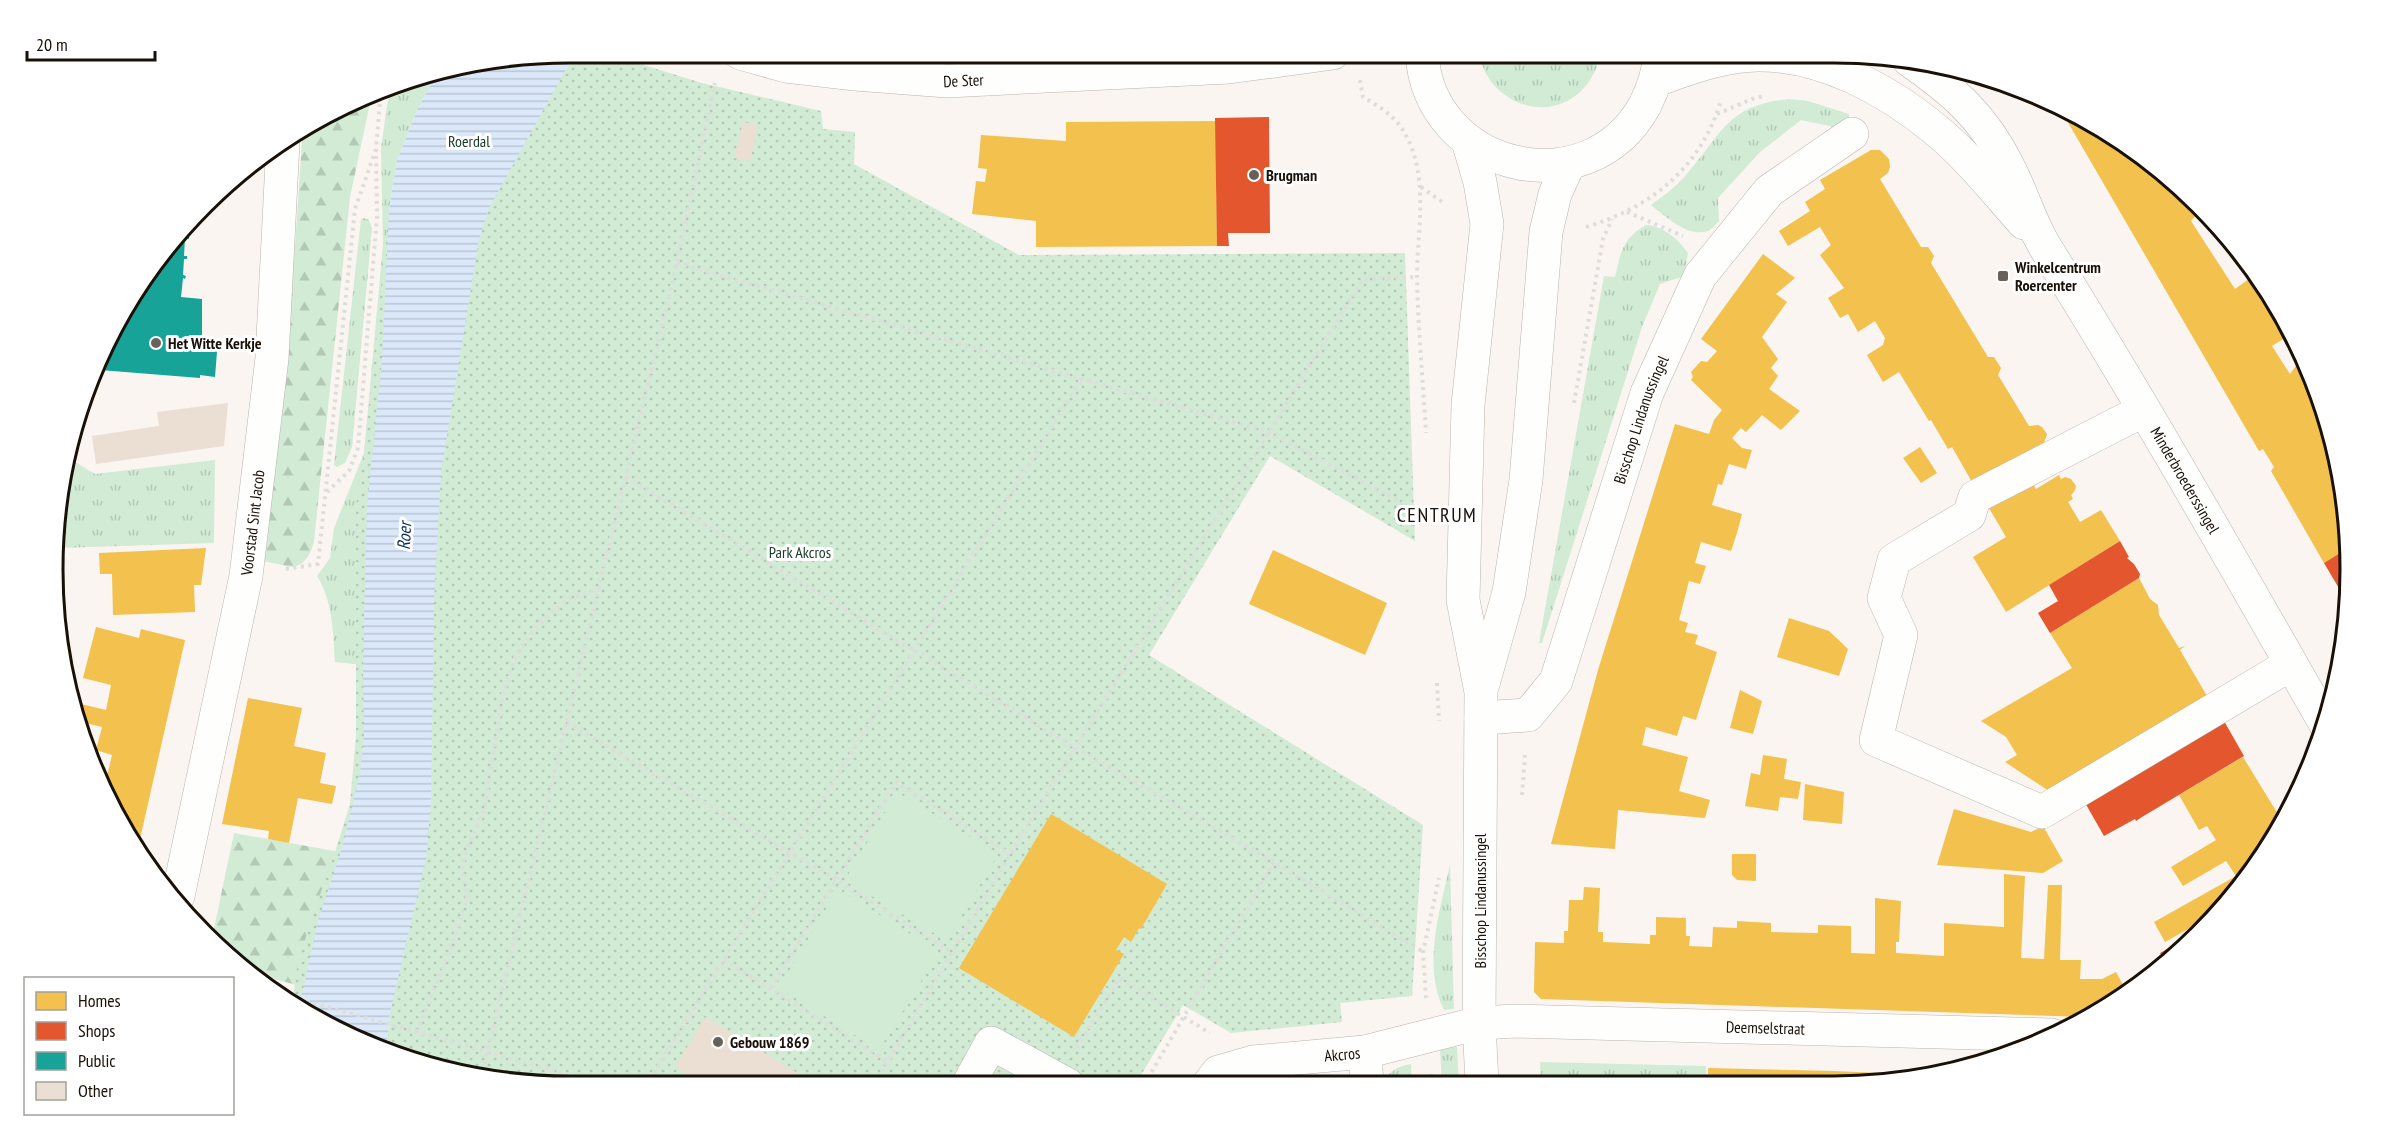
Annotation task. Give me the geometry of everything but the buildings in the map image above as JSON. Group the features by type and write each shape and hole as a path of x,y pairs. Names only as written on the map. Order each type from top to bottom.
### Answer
{"main road":[{"name":"De Ster","path":"776,63 855,74 947,81 1229,67 1257,63"},
{"path":"1424,63 1427,83 1435,102 1447,120 1468,141 1480,150 1511,162 1528,165 1569,163 1591,155 1627,130 1639,115 1658,66"},
{"name":"Minderbroederssingel","path":"1658,66 1692,67 1714,63"},
{"name":"Minderbroederssingel","path":"1810,63 1849,76 1898,101 1938,131 2042,242"},
{"name":"Minderbroederssingel","path":"1933,73 1986,126 2010,169 2042,242 2144,410 2319,713"},
{"name":"Bisschop Lindanussingel","path":"1481,705 1528,715 1556,681 1647,393 1700,276 1769,191 1852,134"},
{"name":"Bisschop Lindanussingel","path":"1468,141 1480,182 1487,224 1468,405 1463,600 1481,705 1479,1023 1482,1076"},
{"name":"Voorstad Sint Jacob","path":"179,891 246,576 272,357 282,152"},
{"name":"Bisschop Lindanussingel","path":"1481,705 1509,592 1526,480 1546,232 1555,195 1569,163"},
{"path":"2144,410 1974,497 1969,515 1894,560 1884,598 1901,635 1876,740 2042,812 2291,664"},
{"name":"Deemselstraat","path":"1479,1023 1516,1021 2033,1035"},
{"name":"Akcros","path":"1215,1076 1218,1072 1253,1062 1366,1068 1479,1023"},
{"path":"973,1076 991,1043 1052,1076"}],"path":[{"path":"1359,75 1363,97 1388,111 1400,126 1412,149 1420,186"},
{"path":"484,1068 677,263 716,76"},
{"path":"1612,219 1641,204 1673,180 1696,153 1717,114 1752,99 1770,95"},
{"path":"327,493 349,471 358,448 377,217 376,149 380,100"},
{"path":"246,576 318,564 355,209 376,149"},
{"path":"1627,212 1720,252"},
{"path":"677,263 1268,432 1430,518"},
{"path":"879,1076 1010,854 1362,279 1417,277"},
{"path":"652,1076 1082,378"},
{"path":"626,477 913,651 1423,952"},
{"path":"417,1032 467,899 462,868 464,856 484,810 503,693 516,654 538,625 568,599 600,589"},
{"path":"567,723 837,880 953,953"},
{"path":"771,988 896,782 1010,854"},
{"path":"1149,1076 1274,862"},
{"path":"724,960 888,1062"},
{"path":"1066,1076 1119,978 1184,1015 1253,1062"},
{"path":"303,1000 573,1076"}],"green space":[{"name":"Park Akcros","path":"557,63 637,63 702,83 821,111 823,129 855,132 854,164 1019,255 1405,253 1415,541 1270,456 1149,655 1423,825 1412,996 1340,1003 1342,1022 1231,1033 1183,1005 1140,1076 570,1076 503,1072 438,1059 387,1041 390,1013 377,1037 345,1024 294,995 295,976 309,926 350,804 356,736 356,506 364,453 389,210"},
{"path":"1482,63 1598,63 1584,88 1569,100 1554,106 1537,107 1521,104 1506,96 1494,85"},
{"path":"432,82 418,108 397,160 389,209 363,665 335,662 329,607 317,576 330,558 334,528 364,453 383,244 381,148 388,97"},
{"path":"1789,99 1808,101 1849,114 1849,122 1835,132 1830,126 1801,120 1760,152 1718,198 1719,221 1708,231 1685,229 1651,205 1682,179 1718,135 1739,115 1768,102"},
{"path":"370,105 350,197 314,541 307,558 292,567 263,561 283,399 302,139 345,115"},
{"path":"361,219 369,220 372,228 352,447 345,463 337,467 334,465"},
{"path":"1646,225 1670,234 1688,253 1684,276 1660,284 1642,327 1542,643 1539,643 1604,276 1615,277 1621,253 1627,241"},
{"path":"215,460 214,543 64,548 67,503 75,462 95,474"},
{"path":"897,792 998,854 947,941 845,880"},
{"path":"234,833 340,852 304,987 270,978 214,930"},
{"path":"1450,865 1454,1009 1444,1010 1434,975 1434,957 1438,919"},
{"path":"838,889 939,952 879,1050 779,988"},
{"path":"1457,1047 1459,1076 1442,1076 1440,1048"},
{"path":"1540,1062 1706,1066 1706,1076 1541,1076"},
{"path":"1411,1064 1412,1076 1387,1076 1394,1070"}],"water":[{"name":"Roerdal","path":"569,63 489,208 479,239 441,473 434,601 431,802 426,858 390,1013 387,1041 345,1024 301,999 318,921 342,848 360,773 364,738 363,665 367,506 382,361 389,209 397,160 418,108 432,82 438,80 503,67"}],"place":[{"name":"Brugman","path":"1254,175"},
{"name":"Winkelcentrum Roercenter","path":"2003,276"},
{"name":"Het Witte Kerkje","path":"156,343"},
{"name":"Gebouw 1869","path":"718,1042"}],"district":[{"name":"CENTRUM","path":"1437,515"}],"water label":[{"name":"Roer","path":"404,536"}]}
